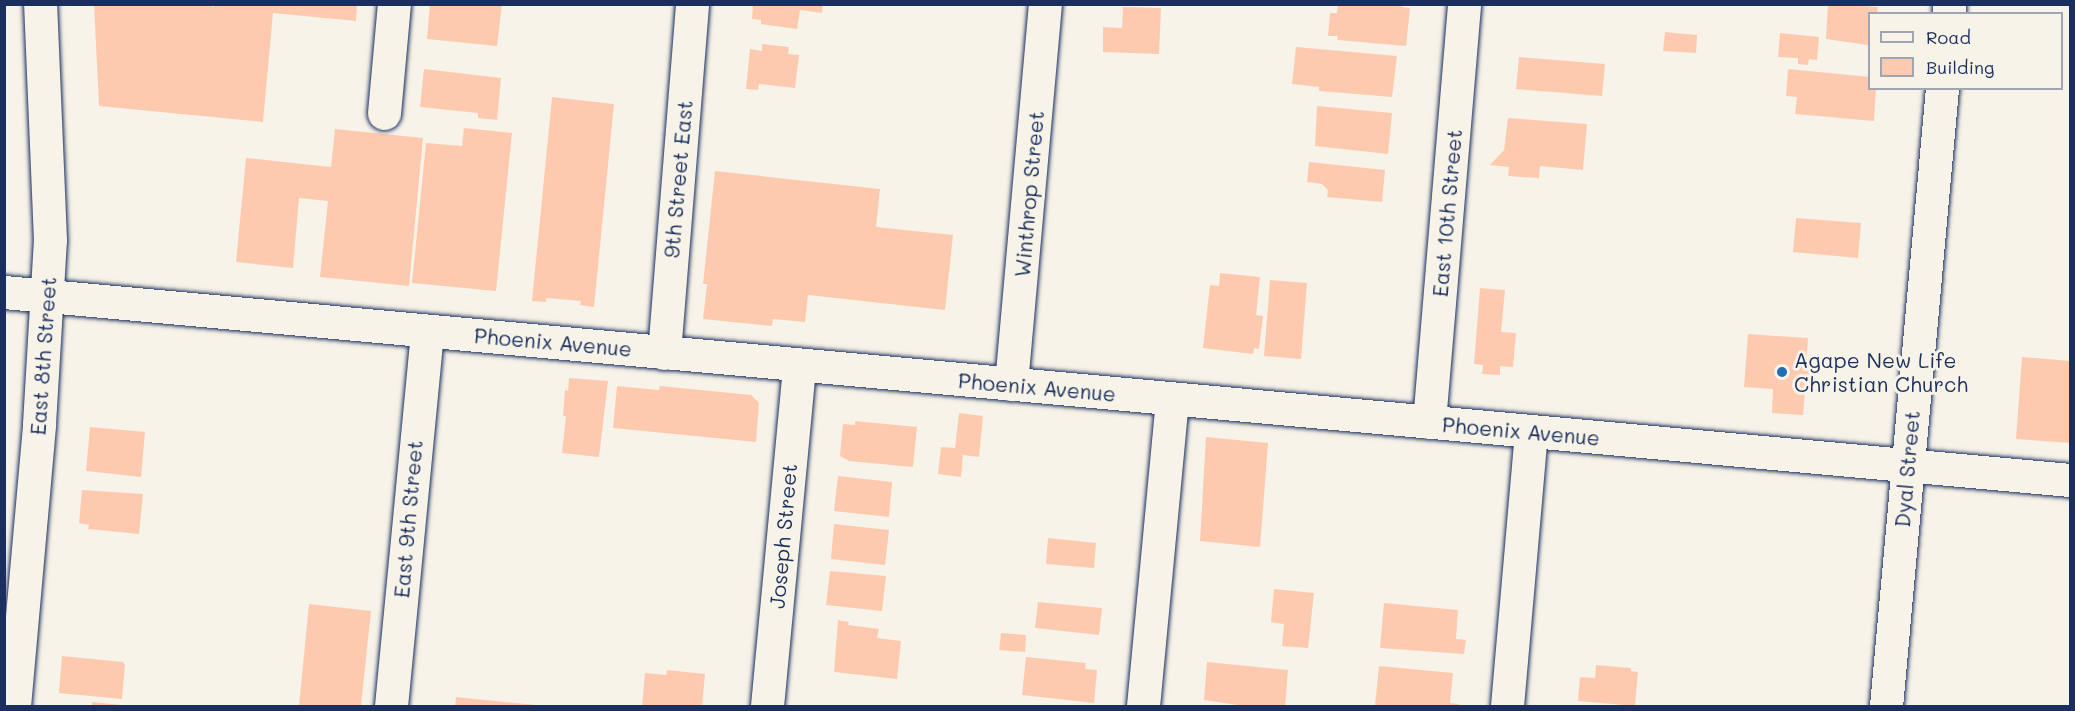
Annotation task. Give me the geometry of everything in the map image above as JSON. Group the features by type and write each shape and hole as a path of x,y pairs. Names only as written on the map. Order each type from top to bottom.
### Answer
{"street":[{"name":"East 8th Street","path":"14,706 48,296 50,240 40,4"},
{"path":"384,113 394,4"},
{"name":"9th Street East","path":"664,352 692,4"},
{"name":"Winthrop Street","path":"1011,384 1045,4"},
{"name":"East 10th Street","path":"1429,422 1464,4"},
{"name":"Dyal Street","path":"1886,706 1942,90"},
{"name":"Phoenix Avenue","path":"4,292 2070,480"},
{"name":"East 9th Street","path":"390,706 426,331"},
{"name":"Joseph Street","path":"767,706 799,365"},
{"path":"1143,706 1172,399"},
{"path":"1507,706 1531,431"}],"building":[{"path":"94,4 206,4 214,7 214,4 357,4 356,21 273,13 263,122 99,106"},
{"path":"430,4 502,4 497,46 427,39"},
{"path":"753,4 823,4 822,13 800,10 797,29 761,24 761,20 752,19"},
{"path":"1338,4 1402,4 1402,7 1410,8 1406,46 1337,40 1338,36 1328,36 1330,13 1337,13"},
{"path":"1828,4 1878,7 1877,12 1868,12 1868,45 1826,39"},
{"path":"1123,7 1161,8 1159,54 1103,52 1103,27 1122,28"},
{"path":"1665,32 1697,35 1696,53 1663,51"},
{"path":"1780,33 1819,37 1817,60 1809,59 1808,65 1798,64 1798,58 1778,57"},
{"path":"762,44 789,47 788,54 799,55 795,88 759,84 758,90 746,89 750,49 762,51"},
{"path":"1296,47 1397,56 1392,97 1319,91 1319,87 1292,84"},
{"path":"1519,57 1605,64 1602,96 1516,89"},
{"path":"424,69 501,78 497,120 478,118 478,113 420,107"},
{"path":"1788,69 1868,77 1868,90 1876,90 1874,121 1795,114 1797,97 1786,96"},
{"path":"552,97 614,104 594,307 580,305 581,301 546,298 546,302 532,301"},
{"path":"1317,106 1392,113 1388,154 1315,146"},
{"path":"1508,118 1587,124 1583,170 1540,166 1539,178 1508,176 1509,167 1490,165 1504,150"},
{"path":"464,128 512,133 496,291 412,283 426,143 462,146"},
{"path":"335,129 423,138 409,286 320,277 328,201 299,198 293,268 236,262 246,158 331,167"},
{"path":"1309,162 1385,170 1382,202 1327,197 1328,190 1322,184 1307,182"},
{"path":"715,171 880,189 876,227 953,235 945,310 808,295 805,322 773,319 772,326 703,319 707,284 703,284"},
{"path":"1796,218 1861,223 1858,258 1793,252"},
{"path":"1220,273 1260,277 1256,315 1263,316 1259,349 1254,348 1253,354 1203,348 1210,285 1219,286"},
{"path":"1270,280 1307,283 1301,359 1264,356"},
{"path":"1480,288 1505,290 1501,332 1516,333 1513,367 1500,366 1500,375 1482,374 1483,365 1474,364"},
{"path":"1748,334 1808,338 1806,367 1810,367 1810,379 1806,378 1803,415 1772,413 1773,389 1744,387"},
{"path":"2022,357 2070,361 2070,443 2016,439"},
{"path":"569,378 608,381 599,457 562,453 566,416 563,416 565,390 568,391"},
{"path":"617,386 659,390 660,386 751,395 759,403 756,442 613,428"},
{"path":"959,413 983,416 979,457 963,455 961,477 938,474 941,447 955,448"},
{"path":"855,421 917,427 913,467 849,461 840,456 843,424 855,425"},
{"path":"90,427 145,432 141,477 86,471"},
{"path":"1206,437 1268,443 1260,547 1200,541"},
{"path":"838,476 892,482 889,517 834,511"},
{"path":"82,490 143,494 139,534 88,529 89,525 79,523"},
{"path":"834,524 889,530 885,565 831,559"},
{"path":"1048,538 1096,543 1094,568 1046,564"},
{"path":"830,571 886,576 882,611 826,605"},
{"path":"1274,589 1314,593 1308,648 1282,646 1284,624 1271,622"},
{"path":"1038,602 1102,608 1099,635 1035,628"},
{"path":"1384,603 1458,610 1456,639 1466,640 1464,654 1380,648"},
{"path":"309,604 371,611 361,706 299,706"},
{"path":"838,620 849,622 848,625 879,629 877,638 901,641 897,679 834,672"},
{"path":"1001,633 1026,635 1025,652 999,650"},
{"path":"62,656 123,662 125,665 122,699 59,693"},
{"path":"1026,657 1086,663 1085,669 1097,670 1094,703 1022,695"},
{"path":"1207,662 1288,670 1285,706 1244,706 1204,700"},
{"path":"1596,665 1631,668 1631,671 1638,672 1635,706 1578,701 1580,677 1595,678"},
{"path":"1379,666 1453,673 1450,703 1459,704 1459,706 1375,706"},
{"path":"667,670 705,674 702,706 642,706 645,673 666,675"},
{"path":"456,697 536,705 536,706 455,706"},
{"path":"92,702 122,705 122,706 92,706"}],"place":[{"name":"Agape New Life Christian Church","path":"1782,372"}]}
